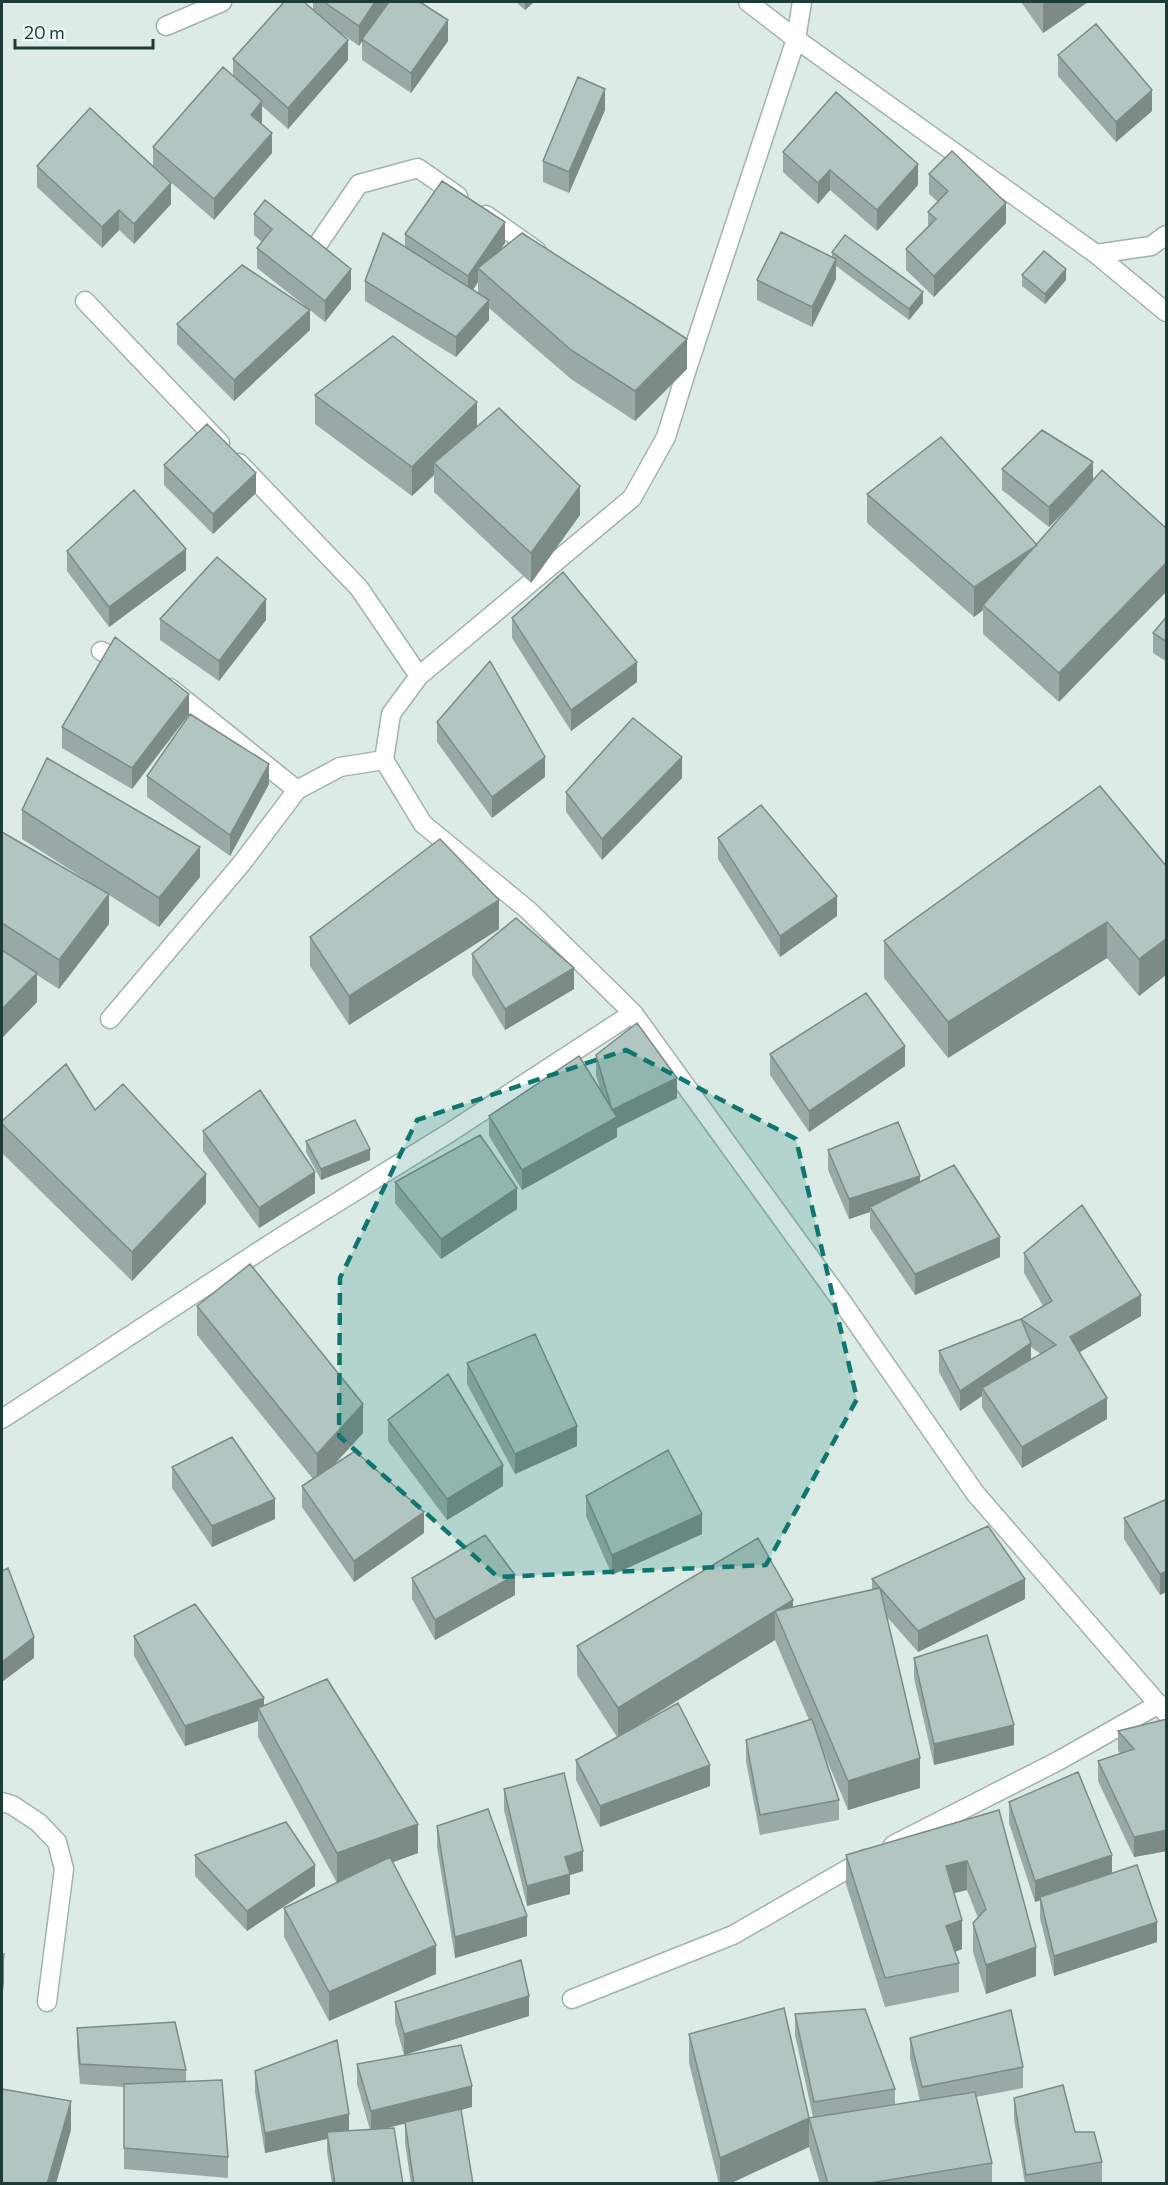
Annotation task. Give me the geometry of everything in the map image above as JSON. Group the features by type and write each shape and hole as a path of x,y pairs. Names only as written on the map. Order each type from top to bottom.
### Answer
{"street":[{"path":"166,26 222,2"},
{"path":"748,2 796,39 1096,254 1167,312"},
{"path":"572,1999 733,1935 860,1862 1163,1709 975,1493 792,1233 633,1013 528,910 423,824 384,760 391,714 419,676 632,498 666,437 796,39 802,2"},
{"path":"318,244 359,184 418,168 556,264"},
{"path":"1096,254 1150,246 1167,235"},
{"path":"85,301 359,588 419,676"},
{"path":"669,353 687,369"},
{"path":"101,651 177,692 297,790"},
{"path":"110,1019 242,863 297,790 340,767 384,760"},
{"path":"2,1419 278,1239 633,1013"},
{"path":"2,1802 12,1805 39,1823 57,1842 64,1869 47,2002"}],"highlighted area":[{"path":"626,1050 796,1139 857,1399 766,1565 498,1577 339,1436 340,1278 417,1120"}],"building":[{"path":"284,2 304,2 348,40 288,108 233,59"},
{"path":"324,2 375,2 359,26"},
{"path":"389,2 420,2 448,20 411,73 362,39"},
{"path":"1096,24 1152,90 1116,122 1058,55"},
{"path":"223,67 262,101 251,115 272,133 214,199 153,147"},
{"path":"578,77 605,89 569,172 543,161"},
{"path":"836,92 918,164 877,210 830,170 818,183 783,152"},
{"path":"90,108 171,183 134,224 119,210 102,227 37,166"},
{"path":"952,151 1006,203 934,276 906,249 936,219 928,212 948,191 929,174"},
{"path":"442,181 505,222 468,276 405,234"},
{"path":"265,200 351,269 325,301 257,248 272,229 254,214"},
{"path":"781,232 836,259 812,307 757,280"},
{"path":"383,233 489,300 456,337 365,281"},
{"path":"522,233 687,339 635,391 571,350 478,268"},
{"path":"845,235 923,292 909,309 832,252"},
{"path":"1044,251 1066,269 1045,294 1022,275"},
{"path":"242,265 310,310 234,380 177,324"},
{"path":"393,336 477,402 412,467 315,395"},
{"path":"499,408 580,486 531,553 434,463"},
{"path":"207,424 256,473 213,514 164,465"},
{"path":"1042,430 1093,462 1049,507 1002,469"},
{"path":"941,437 1037,545 974,587 867,494"},
{"path":"1102,470 1167,529 1167,562 1059,673 983,605"},
{"path":"134,490 186,549 109,607 67,551"},
{"path":"217,557 266,599 219,661 160,619"},
{"path":"563,572 637,662 571,710 512,618"},
{"path":"1167,616 1167,642 1153,633"},
{"path":"115,637 189,694 132,768 62,727"},
{"path":"490,661 545,757 492,797 437,722"},
{"path":"190,714 269,764 230,835 147,776"},
{"path":"633,718 682,757 602,839 566,792"},
{"path":"47,758 200,847 159,898 22,810"},
{"path":"1100,786 1167,867 1167,938 1139,959 1107,922 948,1022 884,941"},
{"path":"761,805 837,896 780,936 718,838"},
{"path":"2,832 109,894 59,960 2,923"},
{"path":"440,839 499,900 349,996 310,937"},
{"path":"516,918 574,968 505,1009 472,954"},
{"path":"2,950 37,973 2,1009"},
{"path":"866,993 905,1046 809,1111 770,1054"},
{"path":"637,1023 677,1078 612,1110 596,1055"},
{"path":"579,1056 617,1117 522,1170 489,1116"},
{"path":"66,1064 95,1110 123,1084 206,1174 132,1252 2,1124 2,1121"},
{"path":"260,1090 315,1172 259,1208 203,1131"},
{"path":"355,1120 370,1149 321,1169 306,1141"},
{"path":"898,1122 920,1176 849,1199 828,1150"},
{"path":"480,1135 517,1188 441,1239 395,1182"},
{"path":"954,1165 1000,1237 915,1274 870,1207"},
{"path":"1082,1205 1141,1295 1070,1337 1107,1398 1022,1447 982,1388 1056,1345 1021,1319 1052,1301 1024,1253"},
{"path":"250,1264 363,1404 317,1454 197,1306"},
{"path":"1021,1319 1031,1343 960,1391 939,1351"},
{"path":"535,1334 577,1426 515,1454 467,1363"},
{"path":"448,1374 503,1465 447,1499 388,1420"},
{"path":"232,1437 275,1499 212,1526 172,1467"},
{"path":"668,1450 702,1514 612,1555 586,1496"},
{"path":"355,1451 424,1512 354,1561 302,1486"},
{"path":"1167,1499 1167,1571 1160,1574 1124,1518"},
{"path":"988,1526 1025,1579 918,1631 872,1579"},
{"path":"485,1535 515,1575 435,1620 412,1578"},
{"path":"758,1538 793,1600 618,1708 577,1646"},
{"path":"8,1568 34,1637 2,1662 2,1571"},
{"path":"880,1588 920,1758 848,1781 775,1611"},
{"path":"195,1604 264,1698 185,1726 134,1636"},
{"path":"987,1635 1014,1725 934,1744 914,1658"},
{"path":"327,1679 418,1824 337,1853 258,1708"},
{"path":"678,1703 710,1765 600,1806 576,1760"},
{"path":"812,1719 839,1800 760,1815 746,1740"},
{"path":"1167,1719 1167,1830 1134,1837 1098,1761 1134,1749 1118,1731"},
{"path":"1078,1772 1112,1855 1035,1881 1009,1802"},
{"path":"564,1773 583,1851 565,1857 570,1874 527,1886 504,1789"},
{"path":"488,1809 527,1916 455,1937 437,1826"},
{"path":"999,1810 1036,1947 986,1965 973,1923 986,1909 967,1861 946,1866 962,1920 946,1926 959,1963 885,1978 846,1855"},
{"path":"286,1822 315,1865 247,1911 195,1855"},
{"path":"390,1857 436,1945 329,1992 284,1908"},
{"path":"1137,1865 1157,1922 1054,1956 1040,1897"},
{"path":"521,1960 529,1996 404,2034 395,2002"},
{"path":"784,2008 809,2118 720,2158 689,2034"},
{"path":"865,2009 895,2089 814,2102 795,2014"},
{"path":"1011,2010 1023,2067 922,2087 910,2038"},
{"path":"175,2022 186,2070 80,2064 77,2028"},
{"path":"337,2040 349,2114 265,2133 255,2071"},
{"path":"461,2045 472,2086 371,2111 357,2064"},
{"path":"222,2080 228,2157 124,2148 124,2084"},
{"path":"1063,2085 1075,2132 1094,2132 1102,2162 1026,2175 1014,2098"},
{"path":"2,2089 71,2101 47,2184 2,2184"},
{"path":"975,2092 992,2163 864,2184 828,2184 809,2118"},
{"path":"461,2109 473,2184 414,2184 405,2122"},
{"path":"394,2128 403,2184 335,2184 327,2132"}]}
